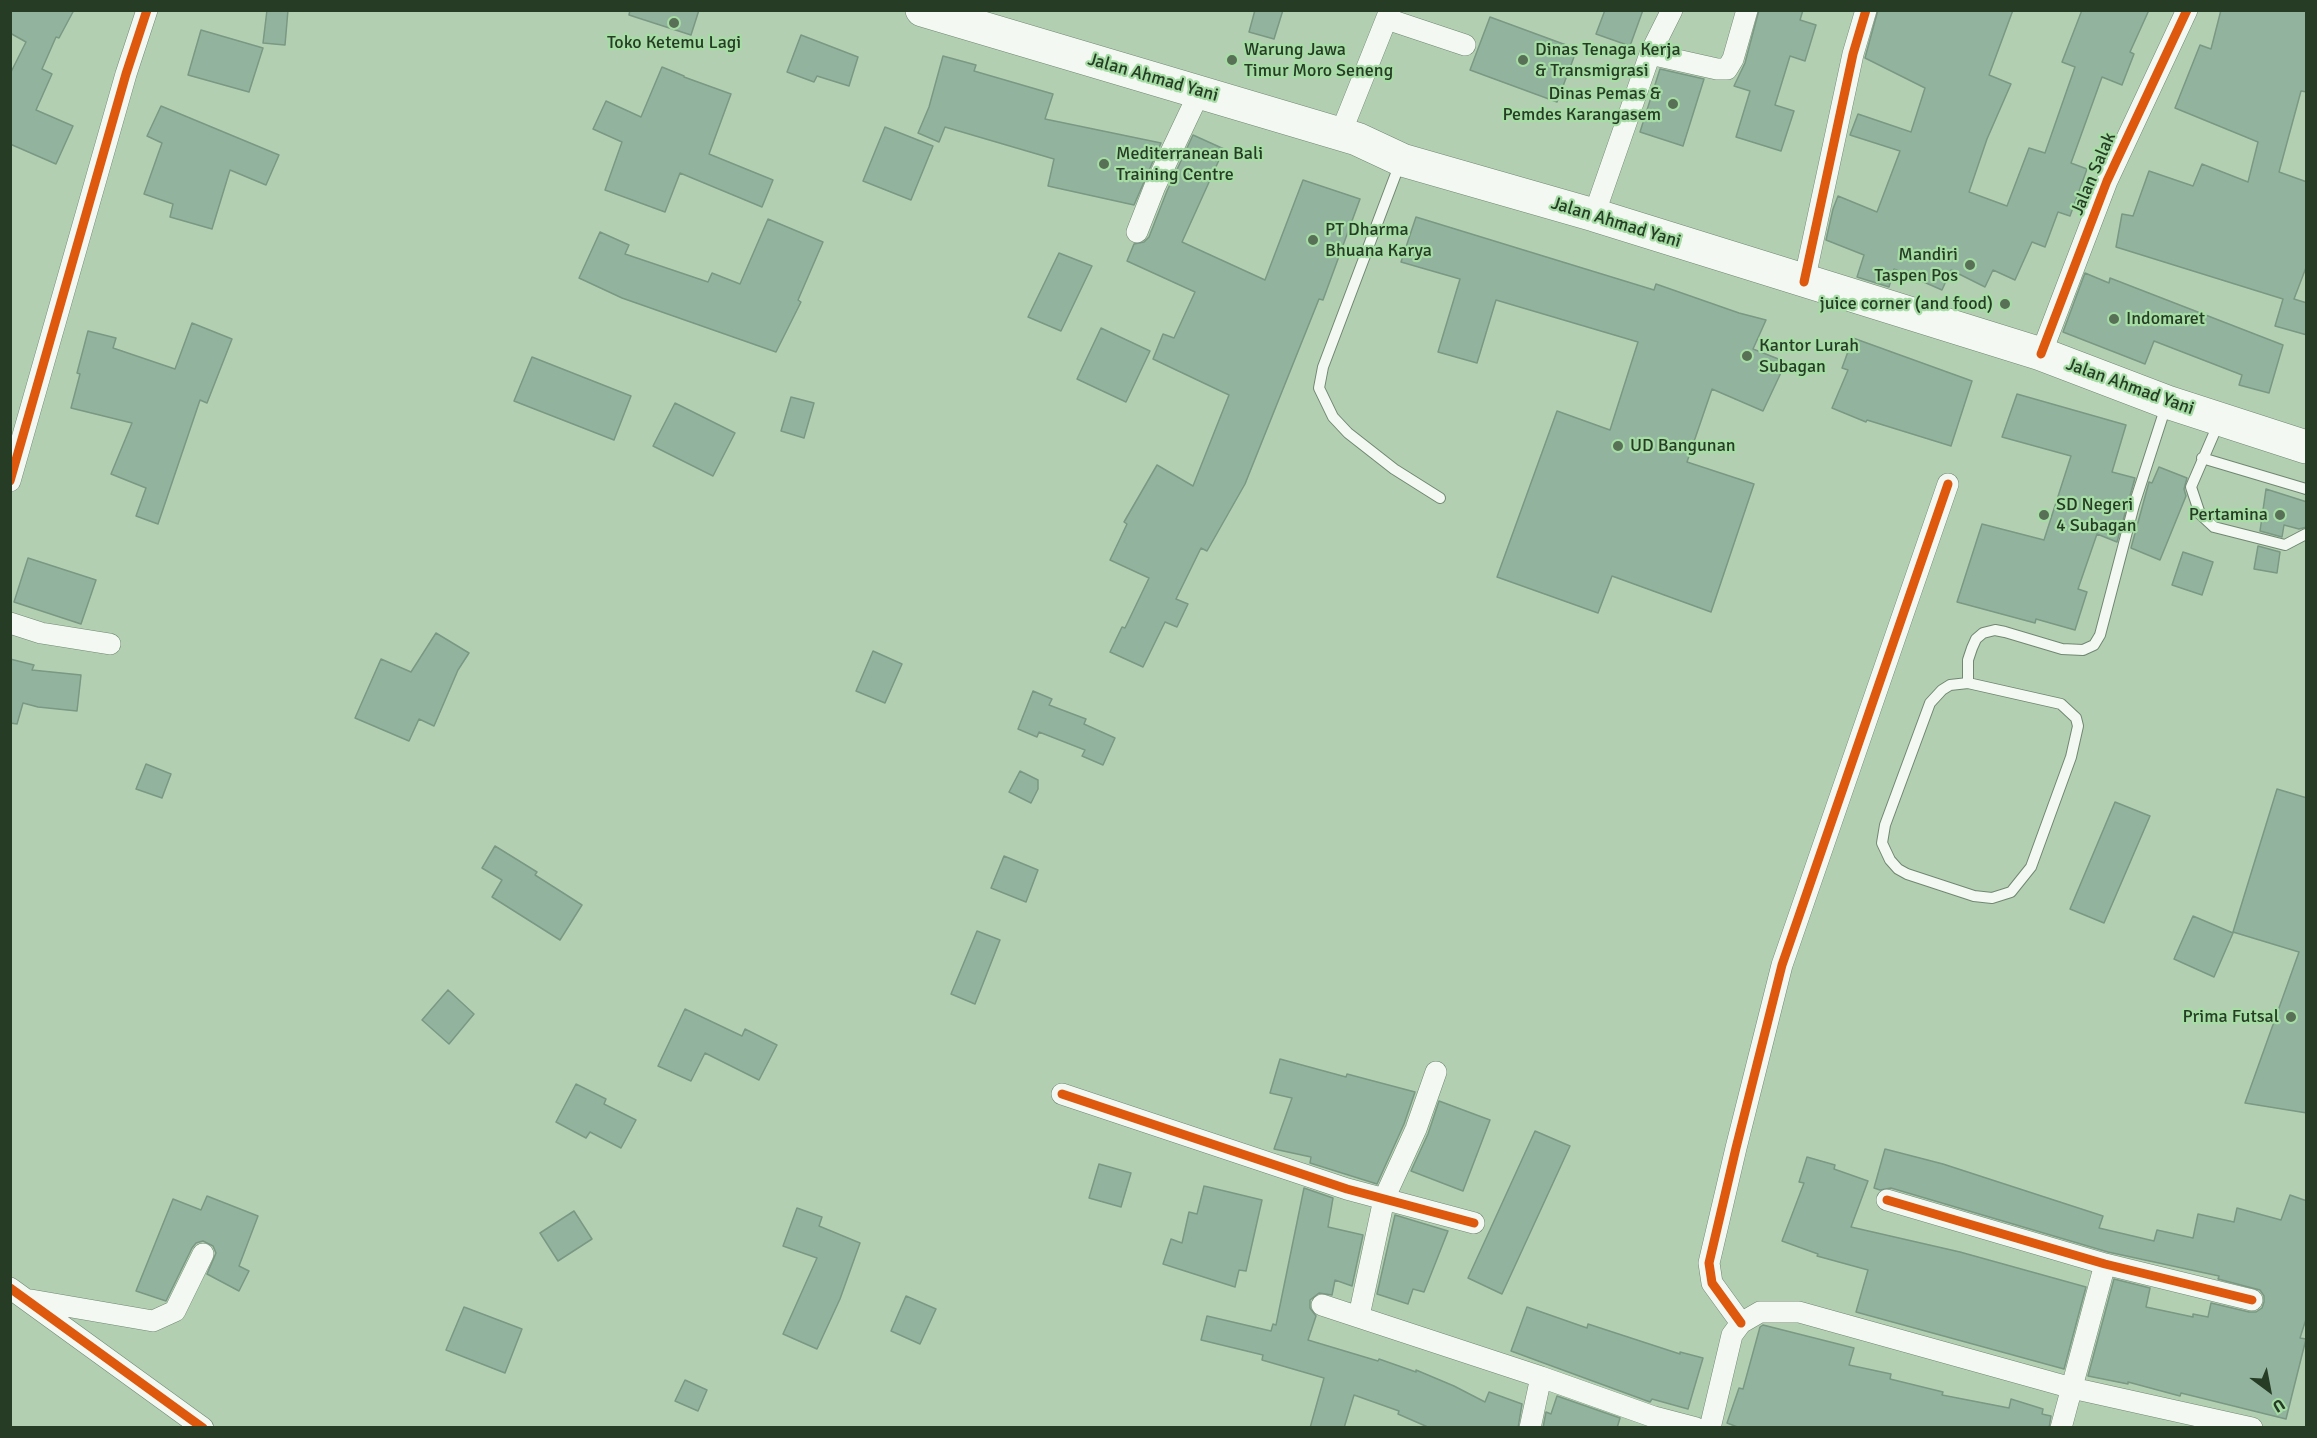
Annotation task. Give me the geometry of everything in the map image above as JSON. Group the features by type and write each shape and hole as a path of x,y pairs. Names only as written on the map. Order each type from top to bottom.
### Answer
{"highway":[{"name":"Jalan Ahmad Yani","path":"939,13 1340,135 1357,138 1402,160 1594,215 2041,354 2167,402 2307,447"}],"street":[{"path":"10,481 126,74 147,10"},
{"path":"1594,215 1650,54 1672,10"},
{"path":"1650,54 1717,69 1727,69 1747,10"},
{"path":"1804,282 1853,54 1866,10"},
{"name":"Jalan Salak","path":"2041,354 2107,180 2187,10"},
{"path":"1340,135 1389,15 1466,45"},
{"path":"1137,232 1155,186 1200,91"},
{"path":"1741,1323 1712,1283 1709,1263 1736,1148 1782,965 1948,484"},
{"path":"10,623 41,633 110,644"},
{"path":"1359,1316 1384,1199 1416,1129 1436,1072"},
{"path":"1062,1094 1347,1189 1474,1223"},
{"path":"1887,1200 2105,1264 2252,1300"},
{"path":"17,1294 153,1321 175,1311 203,1254"},
{"path":"2061,1428 2105,1264"},
{"path":"17,1294 203,1428"},
{"path":"1322,1305 1541,1377 1654,1418 1696,1428"},
{"path":"1710,1428 1732,1335 1741,1323 1760,1312 1800,1312 2072,1388 2252,1428"},
{"path":"1530,1428 1541,1377"}],"lane":[{"path":"1402,160 1327,356 1319,388 1333,417 1348,433 1394,469 1440,498"},
{"path":"1968,682 1968,660 1976,639 1983,633 1995,630 2005,632 2062,649 2083,650 2094,645 2100,634 2134,505 2167,402"},
{"path":"2220,420 2191,487 2200,514 2214,527 2285,545 2307,534"},
{"path":"2202,458 2307,489"},
{"path":"1968,682 2061,704 2076,718 2078,726 2071,757 2031,867 2011,892 1992,898 1974,896 1907,874 1898,869 1890,860 1882,843 1886,825 1930,703 1950,685 1968,682"}],"building":[{"path":"10,10 74,10 59,38 56,37 42,69 52,74 36,110 73,126 56,164 10,144 10,74 26,42 10,33"},
{"path":"267,10 288,10 285,45 263,43"},
{"name":"Toko Ketemu Lagi","path":"630,10 699,10 691,35 629,15"},
{"path":"1255,10 1283,10 1274,39 1249,32"},
{"path":"1605,10 1643,10 1630,46 1596,34"},
{"path":"1759,10 1803,10 1800,20 1816,25 1805,61 1790,56 1775,105 1794,111 1781,151 1736,137 1750,91 1734,86 1745,63"},
{"path":"1878,10 2013,10 1989,75 2011,84 1987,139 1969,192 2007,206 2029,148 2045,153 2075,67 2062,62 2082,10 2149,10 2130,52 2134,54 2122,85 2102,77 2071,163 2087,169 2070,216 2058,212 2045,247 2032,242 2015,280 1993,270 1985,287 1951,270 1942,290 1894,269 1889,287 1857,277 1864,255 1826,240 1838,196 1877,212 1900,151 1850,135 1858,114 1911,132 1925,88 1865,58"},
{"path":"2221,10 2307,10 2307,92 2301,91 2279,172 2307,182 2307,265 2294,299 2307,303 2307,335 2275,326 2283,299 2116,247 2122,214 2133,216 2149,171 2193,186 2202,164 2248,182 2258,142 2175,108 2200,45 2211,49"},
{"name":"Dinas Tenaga Kerja & Transmigrasi","path":"1490,17 1577,49 1557,102 1470,70"},
{"path":"201,30 263,48 249,92 188,75"},
{"path":"801,35 858,57 849,86 817,76 814,82 787,72"},
{"path":"943,56 976,65 974,71 1053,94 1045,119 1161,143 1134,205 1048,186 1054,159 945,127 939,142 918,133 929,107"},
{"path":"662,67 731,94 709,154 773,180 762,207 680,173 665,212 605,190 622,142 593,129 606,101 641,117"},
{"name":"Dinas Pemas & Pemdes Karangasem","path":"1660,69 1704,79 1683,146 1640,132"},
{"path":"161,106 279,155 266,185 230,170 212,229 170,217 173,204 144,194 162,143 147,136"},
{"path":"885,127 933,146 911,200 863,181"},
{"path":"1193,135 1224,149 1182,242 1265,280 1303,180 1360,199 1323,300 1319,299 1245,484 1207,551 1201,548 1176,599 1188,604 1177,627 1165,622 1143,667 1110,652 1122,627 1125,628 1149,578 1110,560 1127,524 1124,522 1157,465 1193,486 1229,395 1153,359 1163,334 1174,338 1195,292 1127,261 1134,244 1144,242 1149,237"},
{"name":"UD Bangunan","path":"1416,217 1654,290 1656,284 1766,320 1753,349 1786,362 1763,411 1712,389 1687,462 1754,484 1711,612 1612,576 1598,613 1497,577 1557,411 1610,430 1638,342 1496,300 1477,363 1438,352 1460,279 1401,262"},
{"path":"768,219 823,242 798,300 801,302 776,352 622,298 579,278 600,232 629,245 625,254 708,282 712,273 740,284"},
{"path":"1059,253 1092,266 1061,331 1028,317"},
{"path":"2085,273 2109,283 2110,278 2283,345 2269,393 2239,385 2242,375 2154,341 2145,364 2063,332"},
{"path":"192,323 232,339 207,403 200,400 158,524 136,516 146,488 111,474 132,423 71,408 88,331 116,338 113,348 175,369"},
{"path":"1101,328 1150,351 1126,402 1077,379"},
{"path":"1853,338 1972,381 1951,446 1867,420 1866,422 1832,408 1848,370 1842,368"},
{"path":"532,357 631,396 614,440 514,401"},
{"name":"SD Negeri 4 Subagan","path":"2017,394 2126,425 2112,472 2135,478 2117,542 2097,534 2078,589 2087,592 2075,630 2036,619 2035,623 1957,602 1982,524 2044,540 2071,456 2002,437"},
{"path":"791,397 814,403 804,438 781,431"},
{"path":"675,403 735,433 713,476 653,446"},
{"path":"2159,467 2187,478 2184,489 2186,496 2160,560 2131,548 2149,482 2152,483"},
{"path":"2266,489 2307,502 2307,527 2299,529 2284,525 2282,537 2260,531"},
{"path":"2258,546 2280,552 2277,573 2254,569"},
{"path":"2183,552 2213,562 2202,595 2172,585"},
{"path":"28,558 96,580 81,624 14,602"},
{"path":"436,633 469,653 458,670 434,726 419,719 409,741 355,718 381,659 411,672"},
{"path":"873,651 902,664 885,703 856,691"},
{"path":"10,659 34,665 32,670 81,675 77,711 23,703 17,724 10,723"},
{"path":"1033,691 1052,699 1049,705 1086,719 1084,724 1115,738 1103,765 1082,756 1085,750 1039,732 1037,737 1018,729"},
{"path":"146,764 171,774 162,798 136,789"},
{"path":"1020,771 1038,780 1038,789 1031,803 1009,792"},
{"path":"2277,789 2307,798 2307,1113 2245,1103 2299,952 2233,932"},
{"path":"2115,802 2150,816 2104,923 2070,909"},
{"path":"495,846 537,872 535,875 582,905 560,940 492,897 502,880 482,868"},
{"path":"1004,856 1038,870 1026,902 991,888"},
{"path":"2193,916 2233,933 2214,977 2174,959"},
{"path":"977,931 1000,940 975,1004 951,994"},
{"path":"448,990 474,1014 449,1044 422,1020"},
{"path":"685,1009 742,1036 745,1029 777,1045 759,1080 705,1053 691,1081 658,1066"},
{"path":"1280,1059 1346,1077 1347,1074 1415,1092 1404,1124 1377,1184 1310,1163 1311,1157 1274,1149 1292,1098 1270,1093"},
{"path":"576,1084 606,1099 604,1104 636,1120 621,1148 590,1132 586,1138 556,1122"},
{"path":"1439,1101 1490,1120 1463,1191 1411,1171 1428,1134"},
{"path":"1535,1131 1570,1146 1502,1294 1468,1278"},
{"path":"1885,1149 1943,1164 2103,1216 2099,1228 2154,1241 2157,1230 2193,1238 2198,1214 2234,1222 2237,1208 2281,1220 2290,1195 2307,1201 2307,1316 2300,1338 2306,1339 2286,1419 2181,1393 2180,1396 2128,1382 2128,1384 2088,1376 2114,1279 2150,1288 2146,1307 2193,1317 2193,1314 2208,1317 2211,1303 2256,1312 2262,1308 2264,1302 2264,1296 2260,1290 2218,1279 2219,1276 2108,1252 1891,1188 1880,1190 1874,1188"},
{"path":"1807,1157 1835,1165 1834,1169 1868,1181 1851,1227 1960,1252 2086,1287 2064,1369 1856,1312 1868,1270 1817,1256 1818,1254 1782,1241 1804,1183 1799,1182"},
{"path":"1099,1164 1131,1173 1121,1207 1089,1198"},
{"path":"1204,1186 1262,1200 1246,1271 1239,1270 1235,1287 1163,1264 1171,1239 1182,1243 1189,1212 1197,1214"},
{"path":"1304,1188 1333,1198 1328,1227 1363,1235 1352,1286 1335,1280 1332,1295 1319,1293 1310,1300 1310,1308 1316,1316 1308,1340 1378,1361 1379,1359 1416,1372 1416,1370 1485,1402 1489,1392 1522,1404 1518,1428 1430,1428 1398,1414 1399,1411 1354,1395 1344,1428 1310,1428 1324,1378 1262,1360 1263,1355 1201,1340 1207,1316 1271,1331 1273,1324 1276,1325"},
{"path":"207,1196 258,1216 239,1266 249,1271 239,1291 207,1274 216,1253 213,1246 203,1241 196,1243 192,1248 166,1301 136,1291 173,1199 201,1210"},
{"path":"797,1208 822,1217 819,1226 860,1243 840,1299 817,1349 783,1334 817,1258 783,1246"},
{"path":"574,1211 592,1239 558,1261 540,1233"},
{"path":"1395,1215 1448,1231 1424,1292 1413,1289 1408,1304 1377,1294"},
{"path":"906,1296 936,1309 920,1344 891,1331"},
{"path":"464,1307 522,1329 505,1373 446,1350"},
{"path":"1527,1307 1587,1328 1588,1324 1680,1354 1680,1352 1703,1358 1688,1409 1652,1399 1650,1402 1511,1351"},
{"path":"1763,1325 1854,1348 1849,1365 1891,1374 1890,1379 1943,1392 1942,1395 2009,1408 2011,1399 2043,1409 2042,1414 2051,1416 2049,1428 1740,1428 1727,1423 1739,1388 1743,1389 1760,1327"},
{"path":"685,1380 707,1390 698,1411 675,1401"},
{"path":"1557,1396 1620,1418 1617,1428 1543,1428 1546,1412 1551,1414"}],"cycle path":[{"path":"10,481 126,74 147,10"},
{"path":"1804,282 1853,54 1866,10"},
{"path":"2041,354 2107,181 2187,10"},
{"path":"1741,1323 1712,1283 1709,1263 1736,1148 1782,965 1948,484"},
{"path":"1062,1094 1347,1189 1474,1223"},
{"path":"1887,1200 2105,1264 2252,1300"},
{"path":"10,1288 203,1428"}],"place":[{"name":"Toko Ketemu Lagi","path":"674,23"},
{"name":"Warung Jawa Timur Moro Seneng","path":"1232,60"},
{"name":"Dinas Tenaga Kerja & Transmigrasi","path":"1523,60"},
{"name":"Dinas Pemas & Pemdes Karangasem","path":"1673,104"},
{"name":"Mediterranean Bali Training Centre","path":"1104,164"},
{"name":"PT Dharma Bhuana Karya","path":"1313,240"},
{"name":"Mandiri Taspen Pos","path":"1970,265"},
{"name":"juice corner (and food)","path":"2005,304"},
{"name":"Indomaret","path":"2114,319"},
{"name":"Kantor Lurah Subagan","path":"1747,356"},
{"name":"UD Bangunan","path":"1618,446"},
{"name":"SD Negeri 4 Subagan","path":"2044,515"},
{"name":"Pertamina","path":"2280,515"},
{"name":"Prima Futsal","path":"2291,1017"}]}
